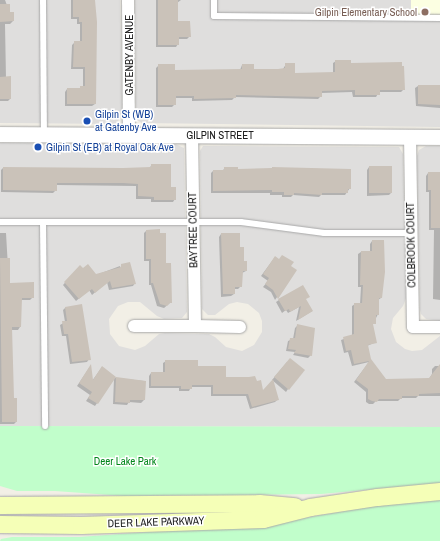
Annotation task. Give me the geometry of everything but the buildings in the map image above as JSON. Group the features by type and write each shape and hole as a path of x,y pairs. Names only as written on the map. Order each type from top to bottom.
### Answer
{"main road":[{"name":"DEER LAKE PARKWAY","path":"2,526 263,519 310,508 377,496 440,491"},
{"name":"DEER LAKE PARKWAY","path":"4,502 259,503 310,508"}],"street":[{"name":"GATENBY AVENUE","path":"128,0 129,134"},
{"name":"GILPIN STREET","path":"0,134 440,136"},
{"name":"BAYTREE COURT","path":"192,134 195,326"},
{"name":"COLBROOK COURT","path":"410,136 413,327 440,327"},
{"path":"134,326 240,327"}],"lane":[{"path":"43,0 44,134"},
{"path":"214,0 214,16 440,18"},
{"path":"0,222 241,222 324,233 411,233"},
{"path":"43,222 45,426"}],"shaded area":[{"path":"0,0 120,0 122,114 117,123 0,123"},
{"path":"135,0 411,0 411,18 440,18 440,127 142,123 137,120 136,115"},
{"name":"Gilpin Elementary School","path":"411,0 440,0 440,18 411,18"},
{"path":"0,143 175,144 184,148 187,312 182,318 164,319 157,316 140,302 128,302 118,306 109,319 110,334 119,346 135,350 145,346 159,334 165,333 209,334 215,337 226,347 242,351 254,345 262,332 262,321 259,313 248,304 237,302 229,304 215,315 208,315 202,309 200,151 203,146 399,147 403,154 406,298 403,306 393,318 391,329 396,342 405,349 412,351 422,350 440,336 440,427 0,426"},
{"path":"426,146 440,146 440,321 426,319 421,314 420,310 417,156 419,150"}],"green space":[{"name":"Deer Lake Park","path":"0,426 440,427 440,483 321,494 124,496 55,491 17,491 0,486"},
{"path":"440,498 440,541 0,541 1,539 12,537 79,537 261,524 373,506"}],"place":[{"name":"Gilpin Elementary School","path":"425,12"},
{"name":"Gilpin St (WB) at Gatenby Ave","path":"87,121"},
{"name":"Gilpin St (EB) at Royal Oak Ave","path":"38,147"}]}
